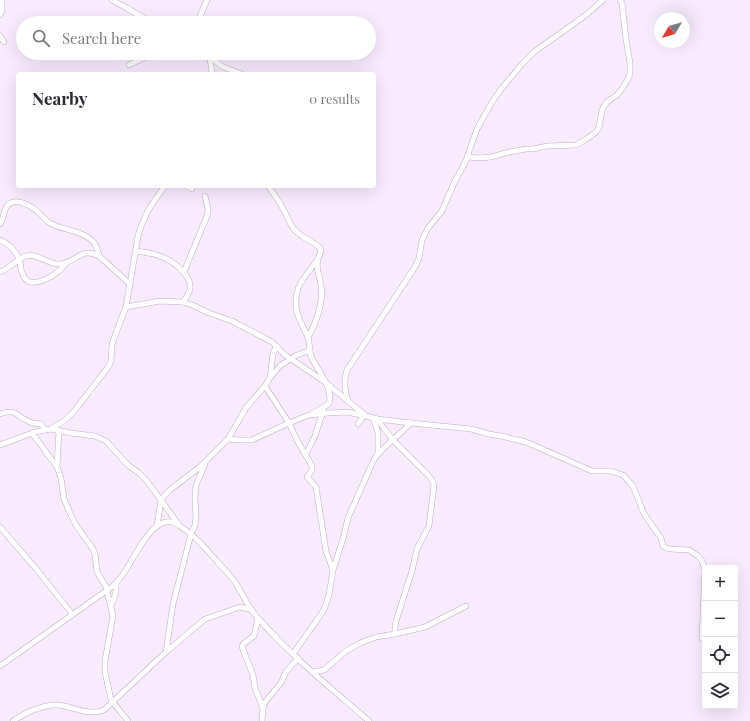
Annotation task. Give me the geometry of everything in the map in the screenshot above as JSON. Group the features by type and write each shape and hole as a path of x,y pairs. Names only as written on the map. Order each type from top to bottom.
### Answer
{"street":[{"path":"0,15 2,11 2,0"},
{"path":"112,0 140,16"},
{"path":"200,16 207,0"},
{"path":"348,401 345,390 346,370 415,267 419,258 422,240 428,228 440,215 468,157 477,129 492,102 522,64 534,52 586,15 603,0"},
{"path":"468,157 491,157 509,152 526,149 533,150 547,146 576,145 596,132 599,127 604,106 622,89 630,74 630,63 622,3 620,0"},
{"path":"0,36 4,42"},
{"path":"129,65 139,60"},
{"path":"210,60 212,72"},
{"path":"214,60 223,67 237,72"},
{"path":"2,443 59,425 72,414 109,366 114,338 126,307 141,225 146,213 164,188"},
{"path":"269,188 280,203 293,229 299,235 318,245 322,249 318,258 298,287 296,297 297,312 308,338 315,364 329,393 329,404"},
{"path":"184,272 207,216 208,209 205,196"},
{"path":"0,224 4,212 9,204 12,202 21,202 34,208 52,224 88,237 96,246 99,256"},
{"path":"0,240 8,244 14,250 19,259 24,277 31,283 39,282 55,275 66,263"},
{"path":"136,251 165,259 184,272 190,280 190,288 188,295 183,302"},
{"path":"0,272 19,259 32,255 56,264 61,264 84,254 94,253 130,284"},
{"path":"308,338 319,311 321,298 322,285 317,270 318,258"},
{"path":"126,307 160,301 183,302 232,321 268,340 283,354 325,382 365,415"},
{"path":"157,526 161,500 164,496 197,470 228,439 244,411 266,388 276,346"},
{"path":"269,379 280,366 290,359 310,350"},
{"path":"266,388 289,423 312,466 312,470 307,476 316,487 326,551 333,570"},
{"path":"306,454 315,436 322,413 329,404 345,390"},
{"path":"228,439 244,441 252,440 309,415 329,404"},
{"path":"0,414 10,411 28,422 41,424 48,429 95,436 105,440 128,464 139,473 179,525"},
{"path":"309,415 347,412 411,423 471,429 526,442 592,471 611,471 623,475 633,486 644,514 661,538 663,546 671,549 689,550 698,556 703,565 705,570 702,637"},
{"path":"358,424 365,415"},
{"path":"375,418 393,440 434,483 429,526 417,549 412,571 396,621 395,634"},
{"path":"375,418 378,432 378,454"},
{"path":"262,721 265,702 281,683 295,656 324,610 333,570 348,518 371,466 378,454 411,423"},
{"path":"57,467 59,431"},
{"path":"32,434 57,467 61,478 64,499 74,522 95,554 97,572 107,590 113,617 104,665 111,698 128,721"},
{"path":"166,652 173,604 191,534 195,525 196,485 207,460"},
{"path":"0,666 116,583 121,578 149,534 157,526 165,522 172,522 179,525 191,534 205,548 229,575 258,618 295,656 369,721"},
{"path":"0,527 38,571 72,614"},
{"path":"111,607 116,593 116,583"},
{"path":"313,672 324,670 356,644 367,640 428,626 466,606"},
{"path":"13,721 29,711 57,705 94,713 104,710 166,652 206,618 240,607 252,610"},
{"path":"258,618 254,636 242,646 263,708"}]}
